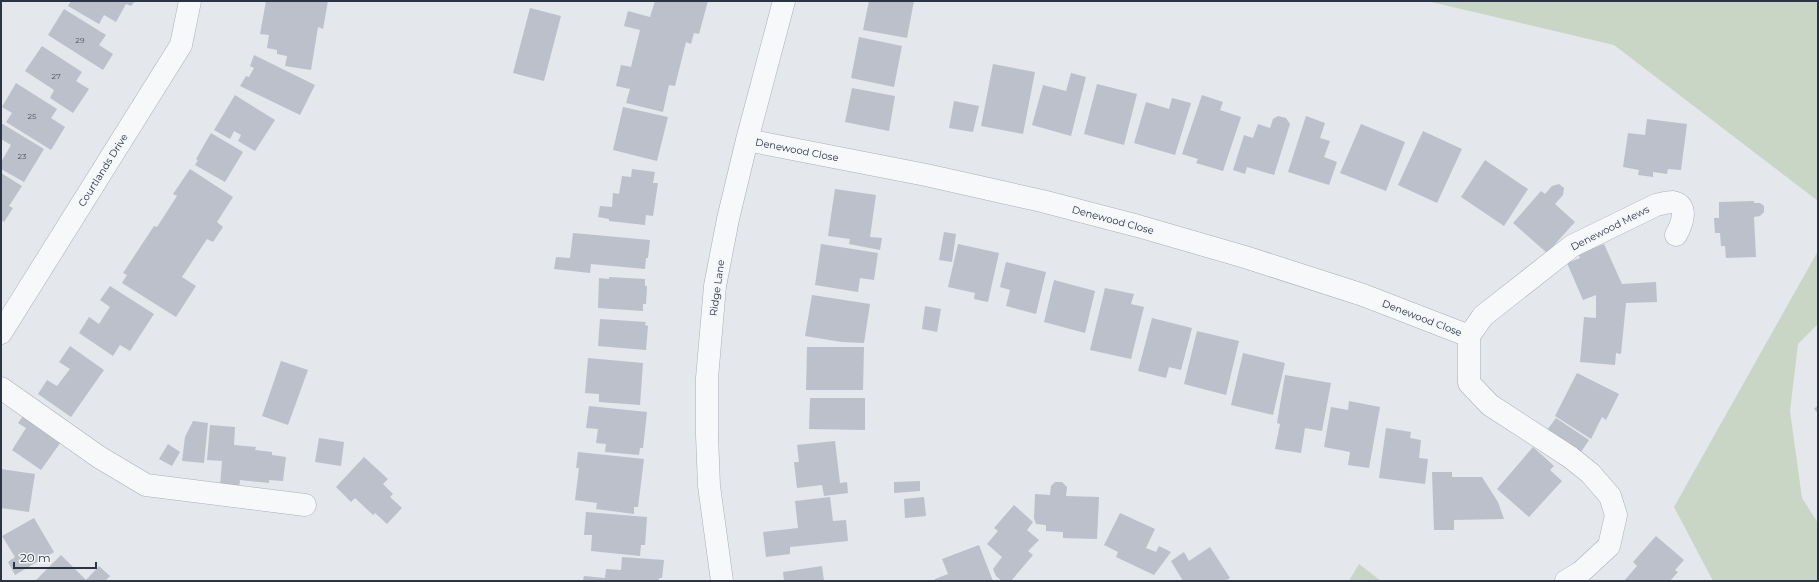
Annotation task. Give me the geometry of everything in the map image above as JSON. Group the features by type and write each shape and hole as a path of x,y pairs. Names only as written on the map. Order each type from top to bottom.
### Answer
{"street":[{"name":"Courtlands Drive","path":"1,333 181,45 190,1"},
{"name":"Ridge Lane","path":"722,581 709,486 707,435 708,378 715,286 728,219 747,140 784,1"},
{"name":"Denewood Close","path":"747,140 926,175 1042,201 1138,226 1245,257 1363,295 1468,336"},
{"name":"Denewood Mews","path":"1468,336 1483,316 1572,246 1656,205 1675,202 1682,211 1683,223 1676,235"},
{"path":"1468,336 1469,383 1490,405 1570,457 1590,473 1610,496 1616,515 1609,546 1582,572 1566,581"},
{"path":"1,388 99,457 146,486 305,505"}],"green space":[{"path":"1427,1 1818,1 1818,201 1614,45"},
{"path":"1818,251 1818,324 1798,344 1790,411 1802,498 1818,523 1818,581 1713,581 1674,507"},
{"path":"1359,564 1381,581 1349,581"}],"building":[{"path":"71,1 135,1 131,6 126,4 116,22 104,15 99,24 68,6"},
{"path":"266,1 328,1 323,29 318,27 311,70 285,66 287,56 277,54 277,50 267,48 269,35 260,34"},
{"path":"655,1 708,1 699,34 694,33 691,44 686,42 675,86 669,85 663,112 626,103 630,89 616,86 621,65 631,67 640,30 624,26 628,11 650,17"},
{"path":"869,1 914,1 907,38 863,30"},
{"path":"530,8 561,16 544,81 513,73"},
{"path":"64,9 106,35 99,45 113,54 103,70 48,35"},
{"path":"859,37 902,46 894,87 851,78"},
{"path":"42,46 82,72 76,81 89,89 73,113 50,98 54,90 25,71"},
{"path":"254,55 315,85 300,115 240,86 246,76 249,77 254,68 250,66"},
{"path":"993,64 1035,72 1023,134 981,126"},
{"path":"1071,73 1086,77 1071,136 1032,125 1043,85 1066,91"},
{"path":"16,83 57,109 51,118 65,127 51,150 6,122 12,113 2,107"},
{"path":"1097,84 1137,94 1124,145 1084,134"},
{"path":"852,88 895,96 889,131 845,122"},
{"path":"235,95 275,120 255,151 238,141 241,135 234,131 230,139 214,130"},
{"path":"1202,95 1223,102 1220,110 1241,117 1223,171 1196,163 1198,159 1182,154"},
{"path":"1172,98 1191,103 1175,155 1134,143 1146,102 1169,109"},
{"path":"954,101 979,106 973,132 949,128"},
{"path":"623,107 668,117 657,161 613,150"},
{"path":"1278,116 1286,118 1290,124 1274,175 1247,167 1245,174 1233,170 1244,135 1253,138 1258,124 1270,128 1273,119"},
{"path":"1306,116 1325,123 1320,138 1330,141 1324,157 1337,162 1329,185 1288,172"},
{"path":"1647,119 1687,124 1681,170 1668,169 1667,174 1653,172 1653,177 1638,175 1639,170 1623,167 1628,133 1645,135"},
{"path":"1,123 44,149 24,182 1,169 1,162 11,145 1,139"},
{"path":"1361,124 1405,142 1386,191 1340,173"},
{"path":"1423,131 1462,149 1437,203 1398,185"},
{"path":"211,133 243,152 225,182 195,165 198,160 196,159"},
{"path":"1485,160 1528,189 1504,226 1461,197"},
{"path":"190,169 233,197 217,222 223,227 213,242 207,239 182,277 196,286 176,317 122,283 127,275 123,273 154,226 157,227 177,196 173,194"},
{"path":"632,169 655,172 653,183 658,183 653,216 646,215 645,225 609,221 609,219 598,217 600,206 612,207 613,193 619,194 622,176 631,177"},
{"path":"1,173 22,186 9,206 13,208 4,222 1,220"},
{"path":"1559,184 1564,188 1563,195 1555,204 1575,222 1547,253 1513,223 1541,191 1545,194 1552,186"},
{"path":"835,189 876,195 870,237 882,238 880,250 849,244 850,239 828,236"},
{"path":"1754,201 1754,203 1760,203 1764,206 1764,212 1760,216 1754,217 1756,257 1726,258 1725,246 1721,246 1720,233 1715,233 1714,218 1719,218 1719,202"},
{"path":"944,232 956,234 952,262 939,260"},
{"path":"573,233 650,240 645,269 591,264 590,273 554,269 556,257 570,258"},
{"path":"821,244 878,253 874,280 860,278 858,292 815,285"},
{"path":"958,244 999,253 988,302 974,299 975,293 948,287"},
{"path":"1604,244 1622,284 1656,282 1657,302 1626,303 1621,354 1616,353 1615,365 1580,362 1584,317 1596,318 1596,295 1583,300 1567,263 1580,258 1578,254"},
{"path":"1006,262 1046,272 1036,314 1006,306 1010,290 1000,287"},
{"path":"609,277 645,279 645,286 647,286 646,304 643,304 643,311 598,308 599,278 609,279"},
{"path":"1054,280 1095,291 1085,333 1044,322"},
{"path":"110,286 154,314 130,351 120,345 113,356 79,333 89,317 99,324 110,307 100,300"},
{"path":"1105,288 1134,294 1131,304 1144,307 1131,359 1090,350"},
{"path":"812,295 870,304 864,343 842,342 805,336"},
{"path":"925,306 941,309 937,332 922,329"},
{"path":"1152,318 1192,328 1181,370 1169,367 1166,378 1138,371"},
{"path":"600,319 646,322 645,325 648,326 646,350 598,346"},
{"path":"1197,331 1239,341 1226,395 1184,384"},
{"path":"70,346 104,370 71,417 38,394 47,380 57,386 70,369 59,362"},
{"path":"807,347 864,347 863,390 806,390"},
{"path":"1243,353 1285,363 1273,415 1231,405"},
{"path":"588,358 643,363 640,405 599,402 599,394 585,393"},
{"path":"281,361 308,370 288,425 262,416"},
{"path":"1577,373 1619,394 1606,420 1602,417 1591,439 1555,416"},
{"path":"1285,375 1331,383 1322,431 1305,428 1301,453 1275,449 1280,424 1277,423"},
{"path":"810,398 865,398 865,430 809,429"},
{"path":"1349,401 1380,407 1369,468 1348,465 1350,452 1324,447 1331,407 1348,410"},
{"path":"1818,405 1818,413 1814,409"},
{"path":"589,406 647,412 643,448 640,448 639,455 605,452 606,444 596,443 598,429 586,428"},
{"path":"25,413 63,439 41,470 12,450 26,428 18,423"},
{"path":"1556,418 1589,440 1581,452 1547,430"},
{"path":"193,421 208,423 204,463 182,461 185,437"},
{"path":"210,425 235,427 234,445 256,447 255,450 272,452 272,455 286,457 283,481 269,480 269,483 240,480 239,488 220,486 222,461 207,460"},
{"path":"1386,428 1411,432 1410,438 1421,440 1419,458 1428,459 1425,484 1379,478"},
{"path":"319,438 344,442 341,466 315,462"},
{"path":"835,441 840,483 847,482 848,493 824,496 822,485 797,488 794,462 799,462 797,445"},
{"path":"168,444 180,452 172,466 159,459"},
{"path":"1533,447 1554,466 1550,470 1562,481 1529,517 1497,489"},
{"path":"578,452 644,459 638,507 634,507 634,514 596,509 597,503 575,500 579,468 576,468"},
{"path":"364,457 388,479 383,484 393,494 390,497 402,508 387,524 375,513 373,515 355,498 351,502 336,487"},
{"path":"1,469 35,474 29,512 1,508"},
{"path":"1432,472 1452,472 1452,477 1482,477 1498,502 1504,519 1454,520 1454,530 1434,530"},
{"path":"920,481 920,491 894,493 894,482"},
{"path":"1055,482 1062,482 1067,487 1066,496 1099,497 1097,539 1063,538 1063,532 1046,531 1046,525 1036,524 1034,518 1035,494 1050,495 1051,486"},
{"path":"830,497 833,521 846,520 848,541 790,547 790,554 766,557 763,532 798,528 795,501"},
{"path":"924,497 926,516 905,518 904,499"},
{"path":"1014,505 1033,522 1027,530 1039,540 1028,551 1033,555 1011,581 1002,581 996,576 993,569 1002,557 987,544 998,531 994,528"},
{"path":"586,512 647,517 645,545 641,545 640,556 591,551 592,535 584,535"},
{"path":"1120,513 1155,529 1146,548 1156,552 1159,546 1171,552 1154,575 1116,557 1118,552 1104,545"},
{"path":"34,518 54,552 15,575 8,562 15,557 2,536"},
{"path":"1656,536 1684,560 1675,570 1678,572 1670,581 1624,581 1637,566 1633,562"},
{"path":"979,545 993,581 935,581 935,579 948,574 942,559"},
{"path":"1210,547 1230,578 1225,581 1183,581 1171,561 1184,552 1189,561"},
{"path":"61,555 86,580 99,566 110,576 105,581 35,581"},
{"path":"622,557 664,560 662,578 659,578 659,581 583,581 584,576 605,578 606,569 621,570"},
{"path":"822,566 824,581 784,581 783,572"}]}
